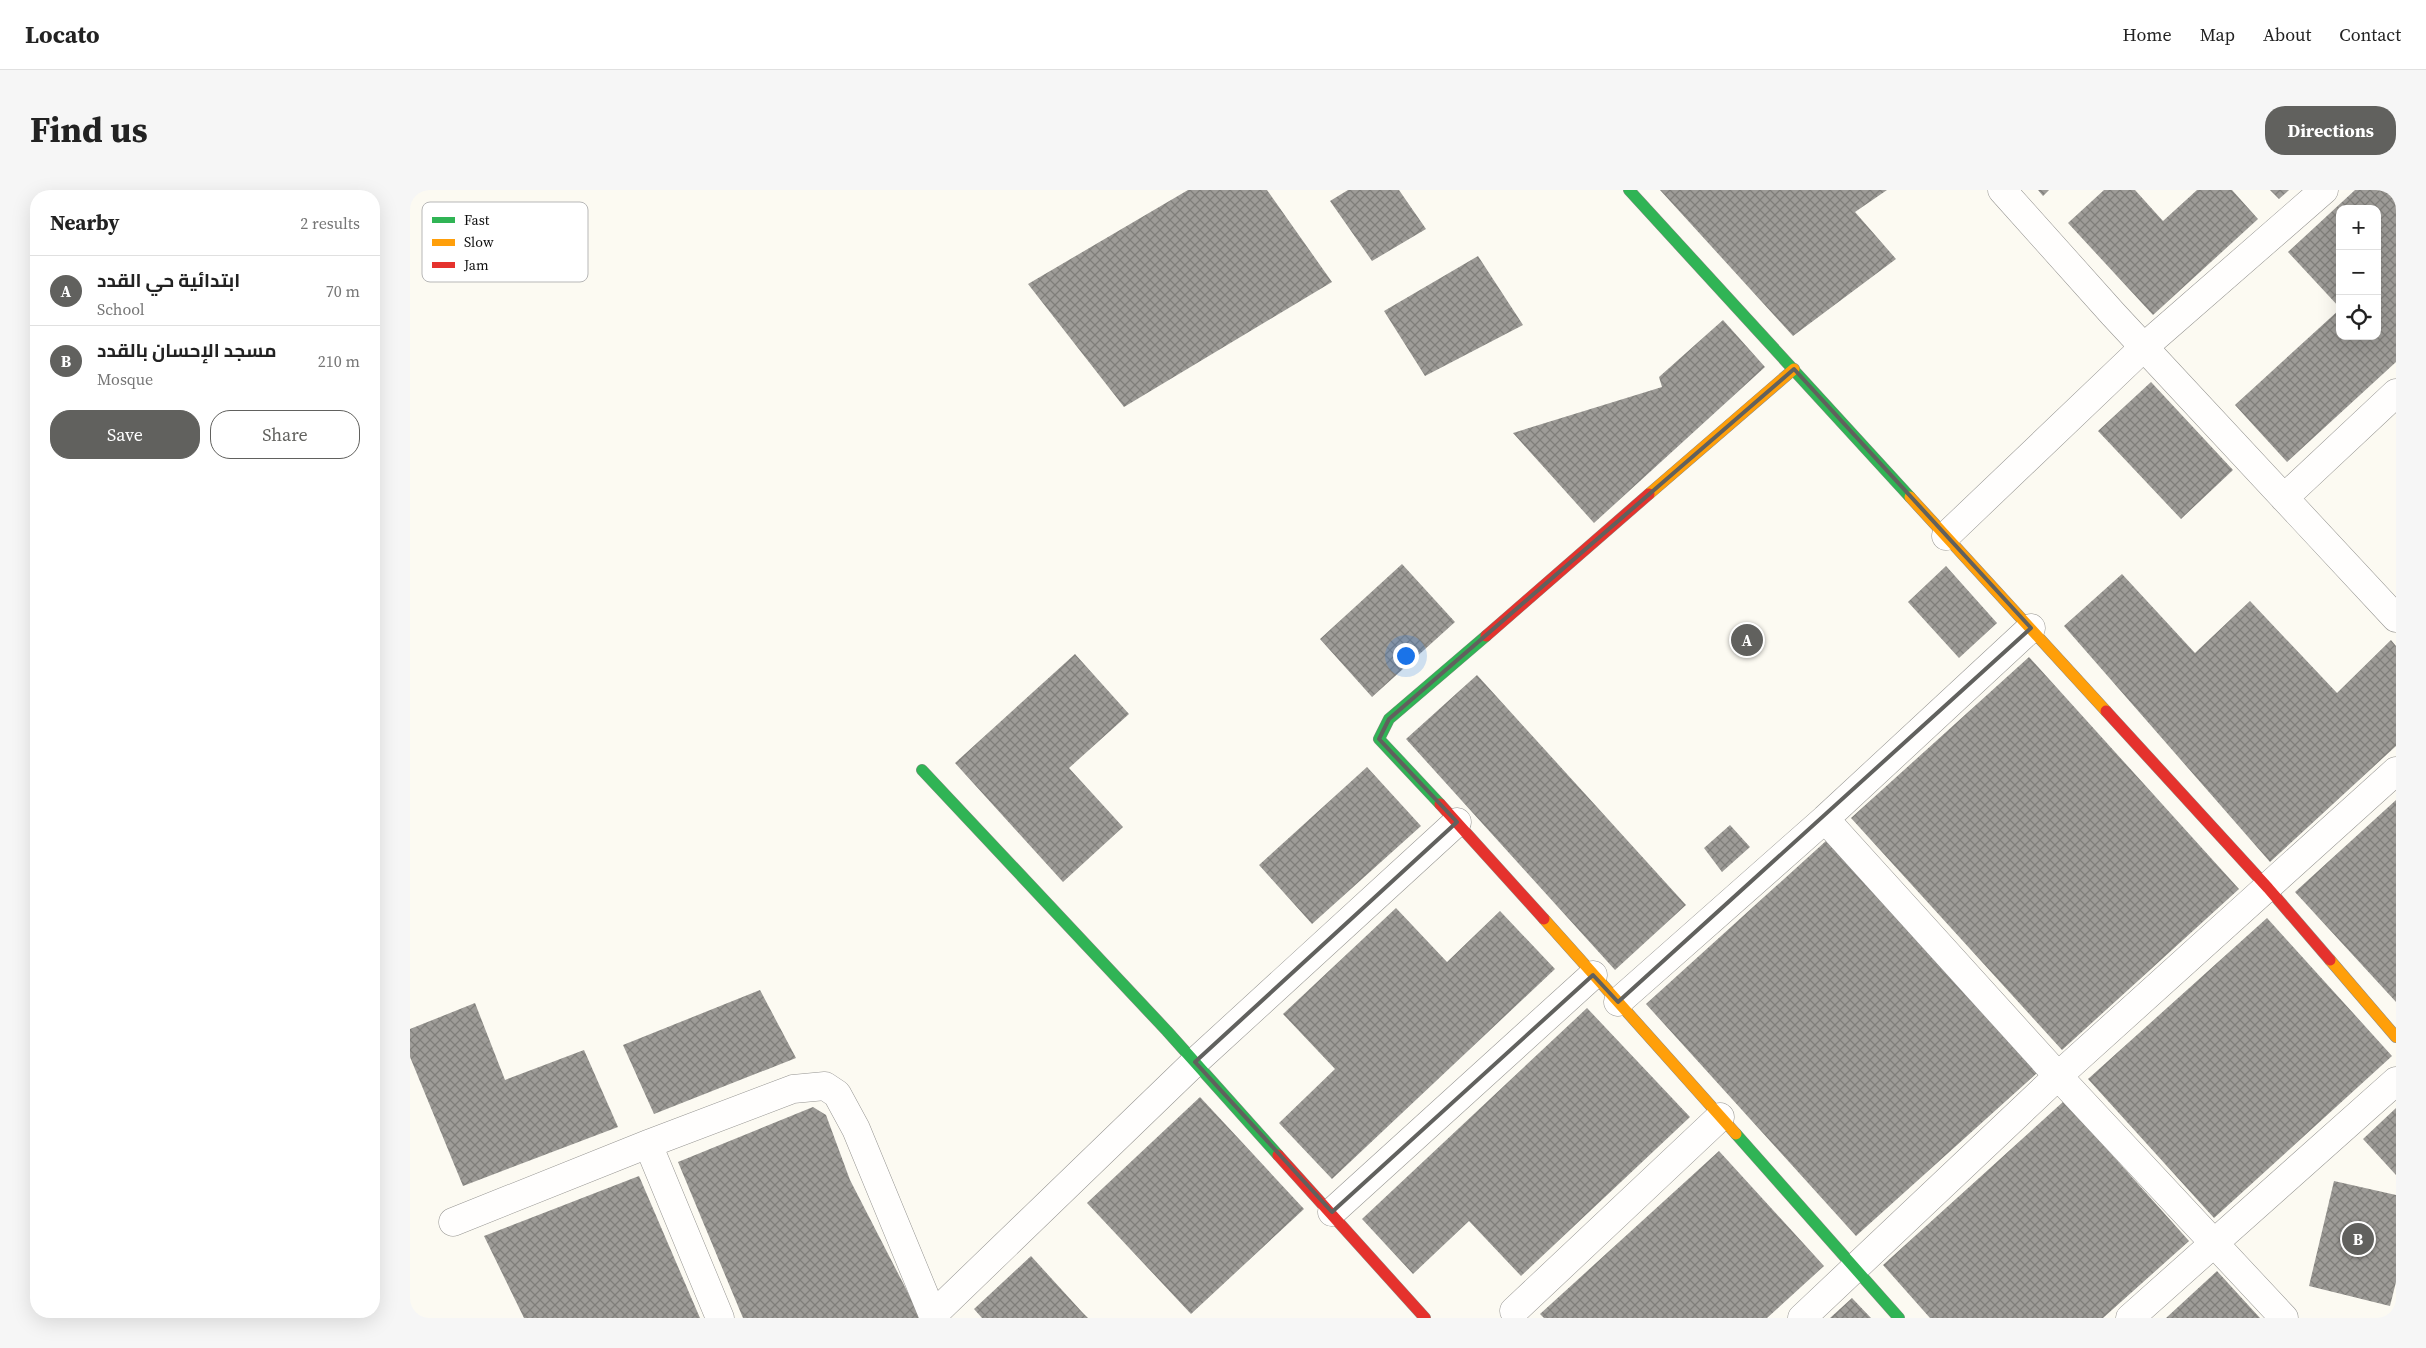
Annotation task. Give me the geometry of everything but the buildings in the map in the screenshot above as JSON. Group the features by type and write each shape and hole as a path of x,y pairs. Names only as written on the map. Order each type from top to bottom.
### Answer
{"street":[{"path":"1629,190 1794,368 2268,888 2396,1037"},
{"path":"2002,190 2144,347 2396,618"},
{"path":"1946,536 2144,347 2324,190"},
{"path":"1794,368 1389,719 1379,738 1458,822 1852,1268 1899,1318"},
{"path":"2284,498 2396,393"},
{"path":"1618,1002 1825,819 2031,628"},
{"path":"922,770 1195,1062 1332,1212 1425,1318"},
{"path":"1802,1318 1852,1268 2058,1076 2396,771"},
{"path":"1825,819 2058,1076 2284,1318"},
{"path":"452,1222 648,1144 794,1089 825,1086 837,1094 856,1129 934,1316 1195,1062 1458,822"},
{"path":"1332,1212 1593,975"},
{"path":"2130,1318 2396,1081"},
{"path":"1511,1316 1720,1117"},
{"path":"648,1144 720,1318"}],"highlighted area":[{"path":"1794,369 2031,628 1618,1002 1593,975 1332,1212 1195,1062 1457,822 1379,739 1389,719"}],"traffic: fast":[{"path":"1629,190 1910,497"},
{"path":"1440,804 1379,739 1389,719 1486,636"},
{"path":"922,770 1167,1031 1278,1155"},
{"path":"1736,1134 1899,1318"}],"traffic: slow":[{"path":"1649,494 1794,369"},
{"path":"1910,497 2106,711"},
{"path":"1544,919 1736,1134"},
{"path":"2330,960 2396,1037"}],"traffic: jam":[{"path":"1486,636 1649,494"},
{"path":"2106,711 2268,888 2330,960"},
{"path":"1440,804 1544,919"},
{"path":"1278,1155 1425,1318"}],"place":[{"name":"ابتدائية حي القدد","path":"1747,640"},
{"name":"مسجد الإحسان بالقدد","path":"2358,1239"}]}
